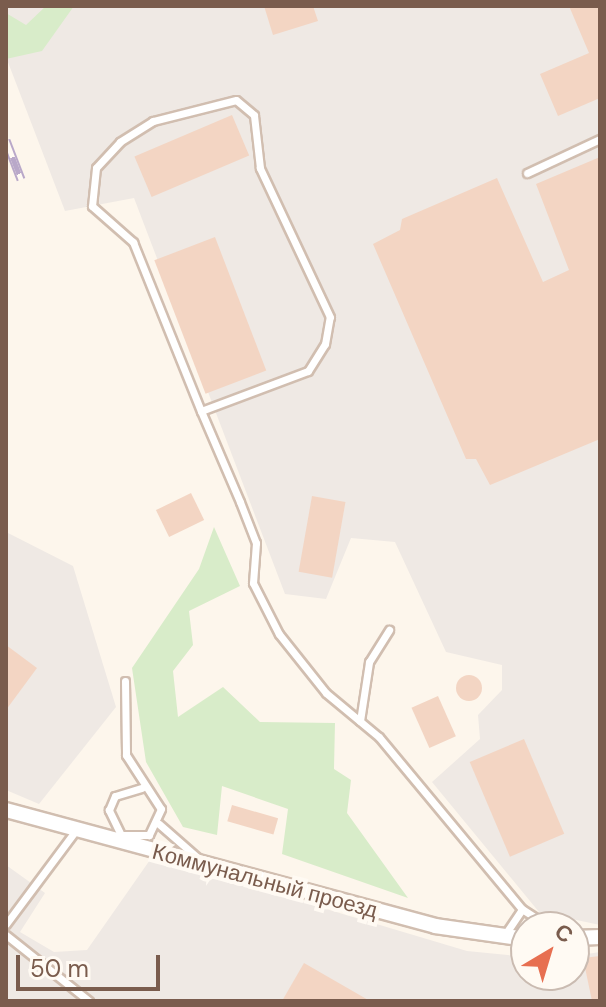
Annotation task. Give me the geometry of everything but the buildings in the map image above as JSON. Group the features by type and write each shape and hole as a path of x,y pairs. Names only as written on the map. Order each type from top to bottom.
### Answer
{"street":[{"name":"Коммунальный проезд","path":"6,810 435,926 510,937"}],"lane":[{"path":"201,411 308,371 325,344 330,317 260,168 254,115 236,100 153,121 120,142 96,168 92,206 133,242 201,411 256,543 253,583 279,634 304,669 360,721 525,911"},
{"path":"527,173 600,139"},
{"path":"360,721 369,662 389,630"},
{"path":"125,681 122,737 142,788 161,809 159,824"},
{"path":"111,824 115,796 142,788"},
{"path":"6,924 80,832 111,824 135,839 159,824"},
{"path":"159,824 205,865"},
{"path":"504,936 522,909"},
{"path":"6,935 89,1001"}],"shaded area":[{"path":"6,6 600,6 600,925 590,923 590,911 538,911 432,782 480,739 478,715 502,690 502,665 446,652 395,542 351,538 326,599 285,594 134,198 65,211 6,57"},
{"path":"6,532 73,566 116,707 39,804 6,790"},
{"path":"152,857 467,951 510,955 510,991 590,991 590,954 600,952 600,1001 6,1001 6,865 45,893 20,932 54,952 87,950"}],"green space":[{"path":"46,6 74,6 42,51 6,59 6,13 26,25"},
{"path":"214,527 240,586 189,611 193,645 173,671 178,717 223,687 260,722 335,723 334,769 351,780 347,813 408,898 282,854 288,809 222,786 217,835 183,827 146,762 132,668 199,569"}],"railway":[{"path":"6,140 21,179"}]}
